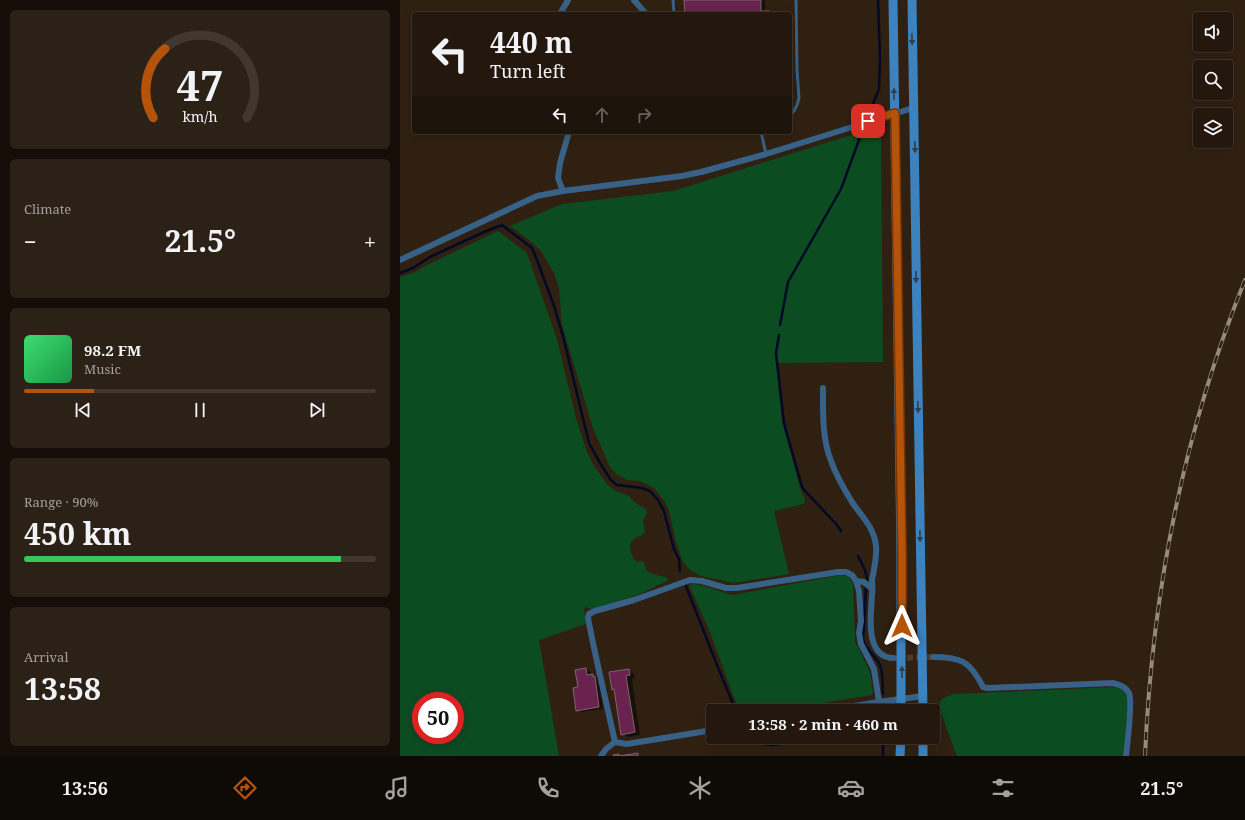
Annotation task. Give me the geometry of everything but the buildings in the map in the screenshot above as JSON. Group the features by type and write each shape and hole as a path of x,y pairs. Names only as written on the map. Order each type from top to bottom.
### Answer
{"main road":[{"path":"893,0 902,553 902,704"},
{"path":"912,0 923,704"},
{"path":"900,744 900,756"},
{"path":"923,744 923,756"}],"street":[{"path":"561,12 568,0"},
{"path":"634,0 644,12"},
{"path":"400,260 537,196 563,191 682,176 701,172 766,154 913,108"},
{"path":"563,191 558,178 560,163 568,134"},
{"path":"823,388 824,424 830,461 852,502 875,536 876,548 872,580 870,621 872,639 879,652 887,658 894,658"},
{"path":"615,742 596,659 588,618 589,614 690,580 702,580 726,588 737,588 838,572 846,572 852,575 856,581 859,591 861,621 859,633 861,644 874,669 879,702"},
{"path":"856,581 864,582 872,589"},
{"path":"933,657 955,658 969,666 977,674 983,686 988,688 1113,683 1122,685 1129,693 1130,702 1126,756"},
{"path":"867,704 923,696"},
{"path":"601,756 606,749 615,742 627,744 706,731"}],"lane":[{"path":"673,0 674,12"},
{"path":"792,113 799,98 796,0"},
{"path":"761,134 766,154"}],"green space":[{"path":"867,130 872,130 881,138 883,362 776,363 782,422 801,491 805,500 804,504 774,511 789,574 734,583 701,576 690,570 683,562 675,539 669,511 665,502 654,488 640,481 628,480 617,475 609,465 593,428 562,325 559,288 554,273 541,251 510,226 562,204 673,191"},
{"path":"498,231 527,253 557,339 576,418 587,452 594,466 607,484 614,490 629,496 634,502 646,509 647,513 643,520 645,532 632,541 630,547 632,554 637,562 644,562 646,570 653,574 666,577 669,580 640,594 594,609 589,609 587,607 584,608 586,624 539,640 559,756 400,756 400,277 415,272"},
{"path":"841,575 849,577 853,584 855,641 870,672 873,691 872,695 817,704 736,704 710,632 689,585 695,584 704,586 732,595"},
{"path":"1116,687 1124,692 1128,700 1123,756 957,756 940,710 940,704 939,704 942,699 953,694"}],"waterway":[{"path":"870,111 879,89 880,58 878,0"},
{"path":"780,325 788,282 841,189 863,129"},
{"path":"400,273 413,268 430,257 502,225 532,248 554,306 563,336 589,443 611,480 617,485 642,488 650,491 658,500 664,511 674,549 679,559 680,571"},
{"path":"779,335 776,353 784,423 802,487 841,531"},
{"path":"858,556 865,571 867,580"},
{"path":"686,586 733,704"},
{"path":"866,588 863,640 881,667 883,694"},
{"path":"763,744 781,744"},
{"path":"883,744 883,756"}],"tunnel":[{"path":"898,658 933,657"}],"railway":[{"path":"1145,756 1155,635 1175,514 1188,454 1205,395 1223,337 1245,280"}],"route":[{"path":"868,121 895,113 902,626"}]}
